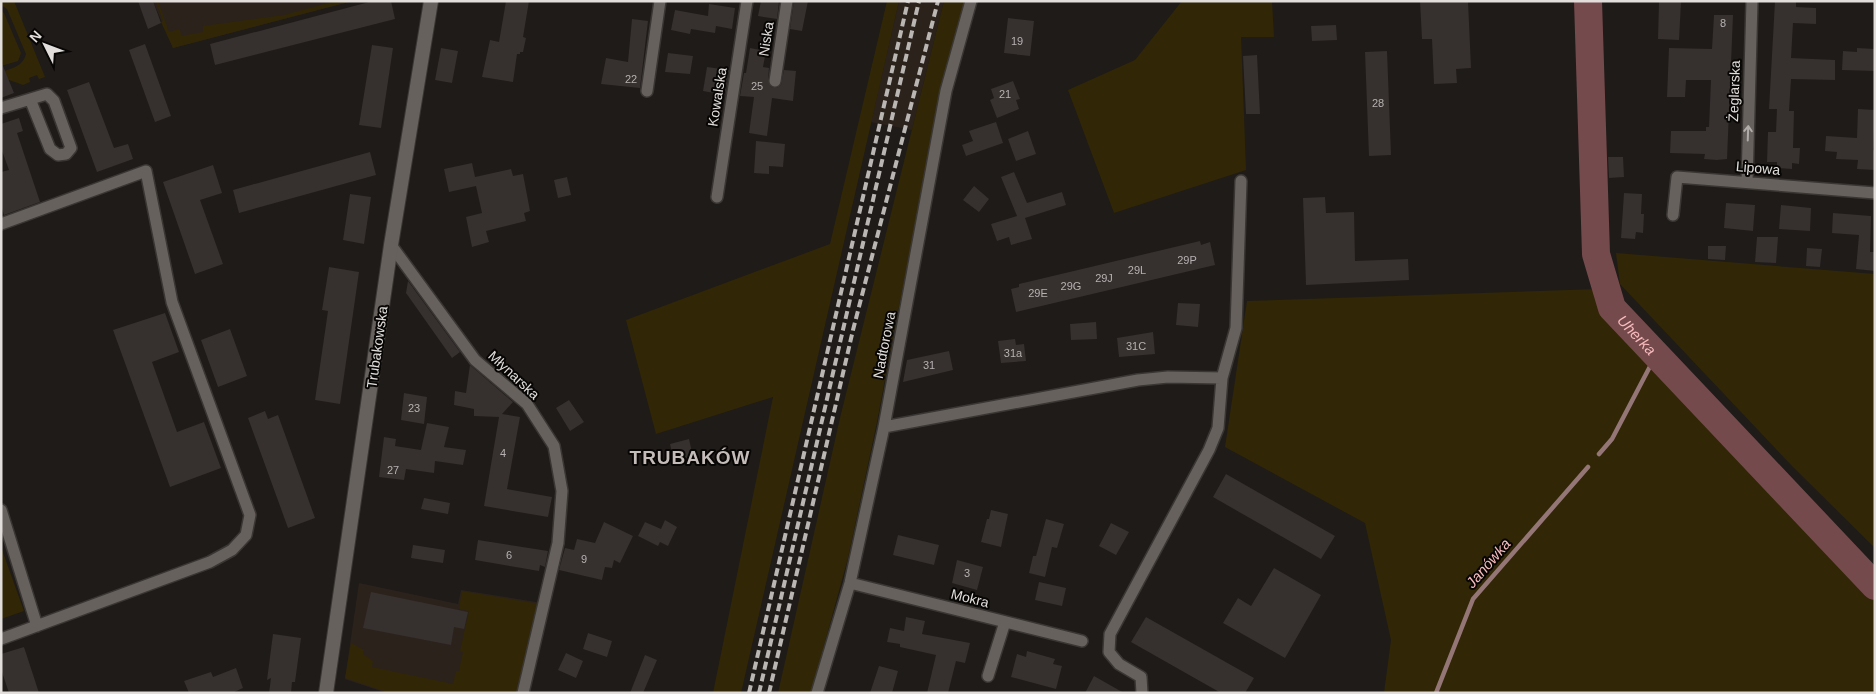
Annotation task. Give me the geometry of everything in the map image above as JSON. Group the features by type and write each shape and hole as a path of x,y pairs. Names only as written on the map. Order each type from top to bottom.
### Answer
{"street":[{"name":"Trubakowska","path":"326,693 391,245 431,1"},
{"path":"647,91 660,1"},
{"name":"Kowalska","path":"717,197 747,1"},
{"name":"Niska","path":"775,81 787,1"},
{"name":"Nadtorowa","path":"817,693 850,583 884,426 946,90 971,1"},
{"name":"Żeglarska","path":"1747,182 1752,1"},
{"path":"1,108 30,99 47,94 54,101 71,148 66,154 58,155 50,149 30,99"},
{"path":"1,224 146,171 172,302 250,515 246,535 232,550 210,562 1,639"},
{"name":"Lipowa","path":"1673,215 1677,177 1875,193"},
{"path":"1142,693 1140,677 1119,664 1108,652 1110,634 1209,450 1218,428 1222,378 1236,328 1242,180"},
{"name":"Młynarska","path":"391,245 475,360 527,404 554,446 562,491 558,543 524,693"},
{"path":"884,426 1138,380 1168,377 1222,378"},
{"path":"1,510 37,626"},
{"name":"Mokra","path":"850,583 1082,641"},
{"path":"988,676 1005,622"}],"shaded area":[{"path":"1,1 14,1 45,77 39,79 37,75 29,78 30,82 23,85 9,80 1,83 1,72 20,64 26,54 7,9 1,5"},
{"path":"153,1 353,1 173,48"},
{"path":"156,1 158,1 169,32 180,29 181,36 203,32 203,26 284,15 335,1 352,1 173,48 161,22 163,21"},
{"path":"887,1 899,1 741,693 713,693 773,397 656,434 626,320 830,244"},
{"path":"899,1 944,1 912,130 871,122"},
{"path":"944,1 969,1 943,90 848,558 811,693 778,693 840,418"},
{"path":"1182,1 1272,1 1274,37 1241,37 1246,170 1114,213 1068,90 1135,60"},
{"path":"1,10 21,53 18,61 1,66"},
{"path":"1616,253 1875,274 1875,548 1793,467 1620,284"},
{"path":"1599,289 1606,316 1875,597 1875,693 1384,693 1391,640 1365,523 1225,447 1247,301"},
{"path":"1,547 24,611 1,619"},
{"path":"359,583 458,604 461,590 542,603 520,693 387,693 345,679"},
{"path":"462,591 540,604 519,693 390,693 345,678 351,643 364,650 363,654 373,661 372,667 453,684 456,671 459,671 463,652 460,651 469,611 459,609"}],"building":[{"path":"138,1 153,1 161,23 148,29"},
{"path":"373,1 391,1 395,19 215,65 210,44"},
{"path":"506,1 529,1 523,37 526,38 523,52 517,54 513,82 482,77 490,40 499,42"},
{"path":"761,1 779,1 777,19 758,16"},
{"path":"794,1 808,1 802,31 790,29"},
{"path":"1420,1 1468,1 1471,68 1456,69 1457,83 1434,84 1432,39 1422,39"},
{"path":"1775,1 1796,1 1796,7 1816,8 1816,24 1793,23 1791,58 1835,60 1835,80 1791,79 1789,111 1794,111 1793,148 1800,148 1799,164 1792,163 1792,169 1777,168 1777,162 1767,162 1768,132 1776,132 1777,109 1769,109"},
{"path":"1659,2 1681,2 1679,40 1658,39"},
{"path":"709,4 735,8 732,29 716,26 715,33 691,29 690,34 671,30 675,10 708,16"},
{"path":"1714,15 1733,15 1727,159 1717,160 1704,159 1705,154 1670,153 1671,131 1706,131 1706,127 1709,127 1711,80 1686,80 1685,97 1667,97 1669,48 1712,49"},
{"path":"1008,18 1034,21 1030,56 1004,53"},
{"path":"632,19 648,21 640,88 601,84 606,58 628,62"},
{"path":"1336,25 1337,40 1312,41 1311,26"},
{"path":"145,44 171,116 155,122 129,50"},
{"path":"372,45 393,48 381,128 359,125"},
{"path":"441,48 458,51 452,83 435,80"},
{"path":"750,48 766,51 763,67 769,68 768,80 771,87 777,88 781,85 784,70 796,71 793,101 772,98 767,136 749,133 754,97 740,96"},
{"path":"1857,48 1875,49 1875,71 1842,70 1843,51 1857,52"},
{"path":"1387,51 1391,155 1369,156 1365,52"},
{"path":"668,53 693,56 690,74 665,72"},
{"path":"1257,55 1260,114 1246,114 1243,56"},
{"path":"1,61 14,93 1,98"},
{"path":"707,67 729,70 725,95 703,91"},
{"path":"1013,81 1020,99 1016,100 1019,109 997,118 990,100 994,98 991,89"},
{"path":"89,82 114,148 128,144 133,159 97,172 67,90"},
{"path":"1858,109 1875,110 1873,150 1875,151 1875,170 1857,169 1858,160 1836,159 1837,152 1825,151 1826,136 1857,138"},
{"path":"19,118 23,131 17,133 40,202 4,215 1,205 1,172 9,170 1,148 1,124"},
{"path":"996,122 1003,143 966,156 962,145 973,141 969,131"},
{"path":"1028,131 1036,154 1016,161 1008,139"},
{"path":"756,141 785,144 783,167 769,166 769,174 754,173"},
{"path":"370,152 376,175 239,213 233,190"},
{"path":"1608,157 1623,157 1624,177 1609,178"},
{"path":"472,163 475,177 511,169 513,176 523,174 530,211 524,213 526,221 486,231 489,242 472,247 466,217 482,213 476,186 449,192 444,169"},
{"path":"213,165 222,193 200,200 223,264 195,274 163,182"},
{"path":"1014,172 1027,203 1062,192 1066,205 1025,218 1032,239 1011,245 1009,237 997,241 991,224 1017,216 1001,177"},
{"path":"567,177 571,195 558,198 554,180"},
{"path":"974,186 989,199 979,212 963,200"},
{"path":"1624,193 1642,194 1641,214 1644,214 1643,233 1636,232 1635,239 1621,238"},
{"path":"350,194 371,197 364,244 343,240"},
{"path":"1325,197 1326,213 1354,212 1355,261 1408,259 1409,280 1306,285 1303,198"},
{"path":"1726,203 1755,205 1753,231 1724,228"},
{"path":"1781,205 1811,208 1810,231 1779,229"},
{"path":"1833,213 1871,216 1870,252 1875,252 1875,271 1856,269 1859,235 1832,233"},
{"path":"1757,237 1778,237 1776,263 1755,262"},
{"path":"1200,241 1201,245 1210,242 1215,265 1016,312 1011,289 1019,287 1019,284"},
{"path":"1708,246 1726,246 1725,260 1708,259"},
{"path":"1807,248 1822,249 1820,267 1806,266"},
{"path":"329,267 359,272 340,404 315,400 328,311 322,310"},
{"path":"408,281 460,352 452,358 406,293"},
{"path":"1178,303 1200,304 1198,327 1176,325"},
{"path":"165,313 179,352 152,362 177,432 204,422 221,468 170,487 113,330"},
{"path":"1096,322 1097,339 1071,340 1070,324"},
{"path":"230,329 247,376 218,387 201,340"},
{"path":"1153,332 1155,354 1119,357 1117,338"},
{"path":"1015,339 1016,345 1024,344 1026,361 1001,363 998,341"},
{"path":"949,351 953,370 903,382 907,360"},
{"path":"470,365 513,402 502,414 520,417 507,489 552,497 548,517 484,506 499,417 474,416 474,409 454,405 455,391 466,393"},
{"path":"404,393 427,397 424,424 401,420"},
{"path":"569,400 584,422 570,431 556,408"},
{"path":"265,411 268,419 278,415 315,518 288,528 248,418"},
{"path":"427,423 449,427 444,447 466,450 463,465 435,461 434,473 406,469 404,480 379,477 384,437 396,439 395,446 421,450"},
{"path":"689,439 693,457 674,461 670,444"},
{"path":"1226,474 1335,536 1321,559 1213,497"},
{"path":"424,498 450,503 448,514 421,509"},
{"path":"991,510 1008,514 1001,547 981,542"},
{"path":"1046,519 1064,524 1057,548 1052,547 1045,577 1029,573 1033,556 1036,556"},
{"path":"665,520 677,527 668,546 660,542 658,546 638,536 645,522 661,529"},
{"path":"604,522 633,536 620,563 614,560 612,568 605,567 602,580 559,570 565,548 574,550 577,539 595,543"},
{"path":"1111,523 1129,532 1116,555 1099,546"},
{"path":"898,535 939,545 934,565 893,555"},
{"path":"478,540 548,551 545,567 540,565 539,571 475,560"},
{"path":"413,545 445,550 443,563 411,558"},
{"path":"957,560 983,567 977,590 952,583"},
{"path":"1274,568 1321,595 1285,658 1223,623 1238,598 1251,606"},
{"path":"1039,582 1066,588 1062,606 1035,600"},
{"path":"371,592 468,612 464,629 454,627 451,645 363,628"},
{"path":"906,617 925,621 922,634 970,643 965,663 956,661 948,693 927,693 936,655 887,642 890,628 904,631"},
{"path":"1146,617 1254,678 1245,693 1221,693 1131,642"},
{"path":"588,633 612,641 607,657 583,649"},
{"path":"273,634 301,638 295,682 292,682 291,693 269,693 271,678 267,680"},
{"path":"24,647 39,693 9,693 1,669 1,654"},
{"path":"1027,651 1055,659 1053,664 1062,666 1056,689 1011,677 1017,654 1026,657"},
{"path":"566,653 583,661 576,678 558,670"},
{"path":"645,655 657,660 643,693 630,693"},
{"path":"879,666 898,671 892,693 870,693"},
{"path":"236,668 243,688 232,693 189,693 184,681 211,672 213,677"},
{"path":"1094,676 1124,693 1085,693"}],"waterway":[{"name":"Uherka","path":"1588,1 1596,254 1612,308 1875,586"},
{"name":"Janówka","path":"1599,454 1612,439 1656,355"},
{"name":"Janówka","path":"1436,693 1473,599 1588,467"}],"railway":[{"path":"749,693 908,1"},
{"path":"759,693 919,1"},
{"path":"769,693 853,330 938,1"}],"district":[{"name":"TRUBAKÓW","path":"690,457"}]}
